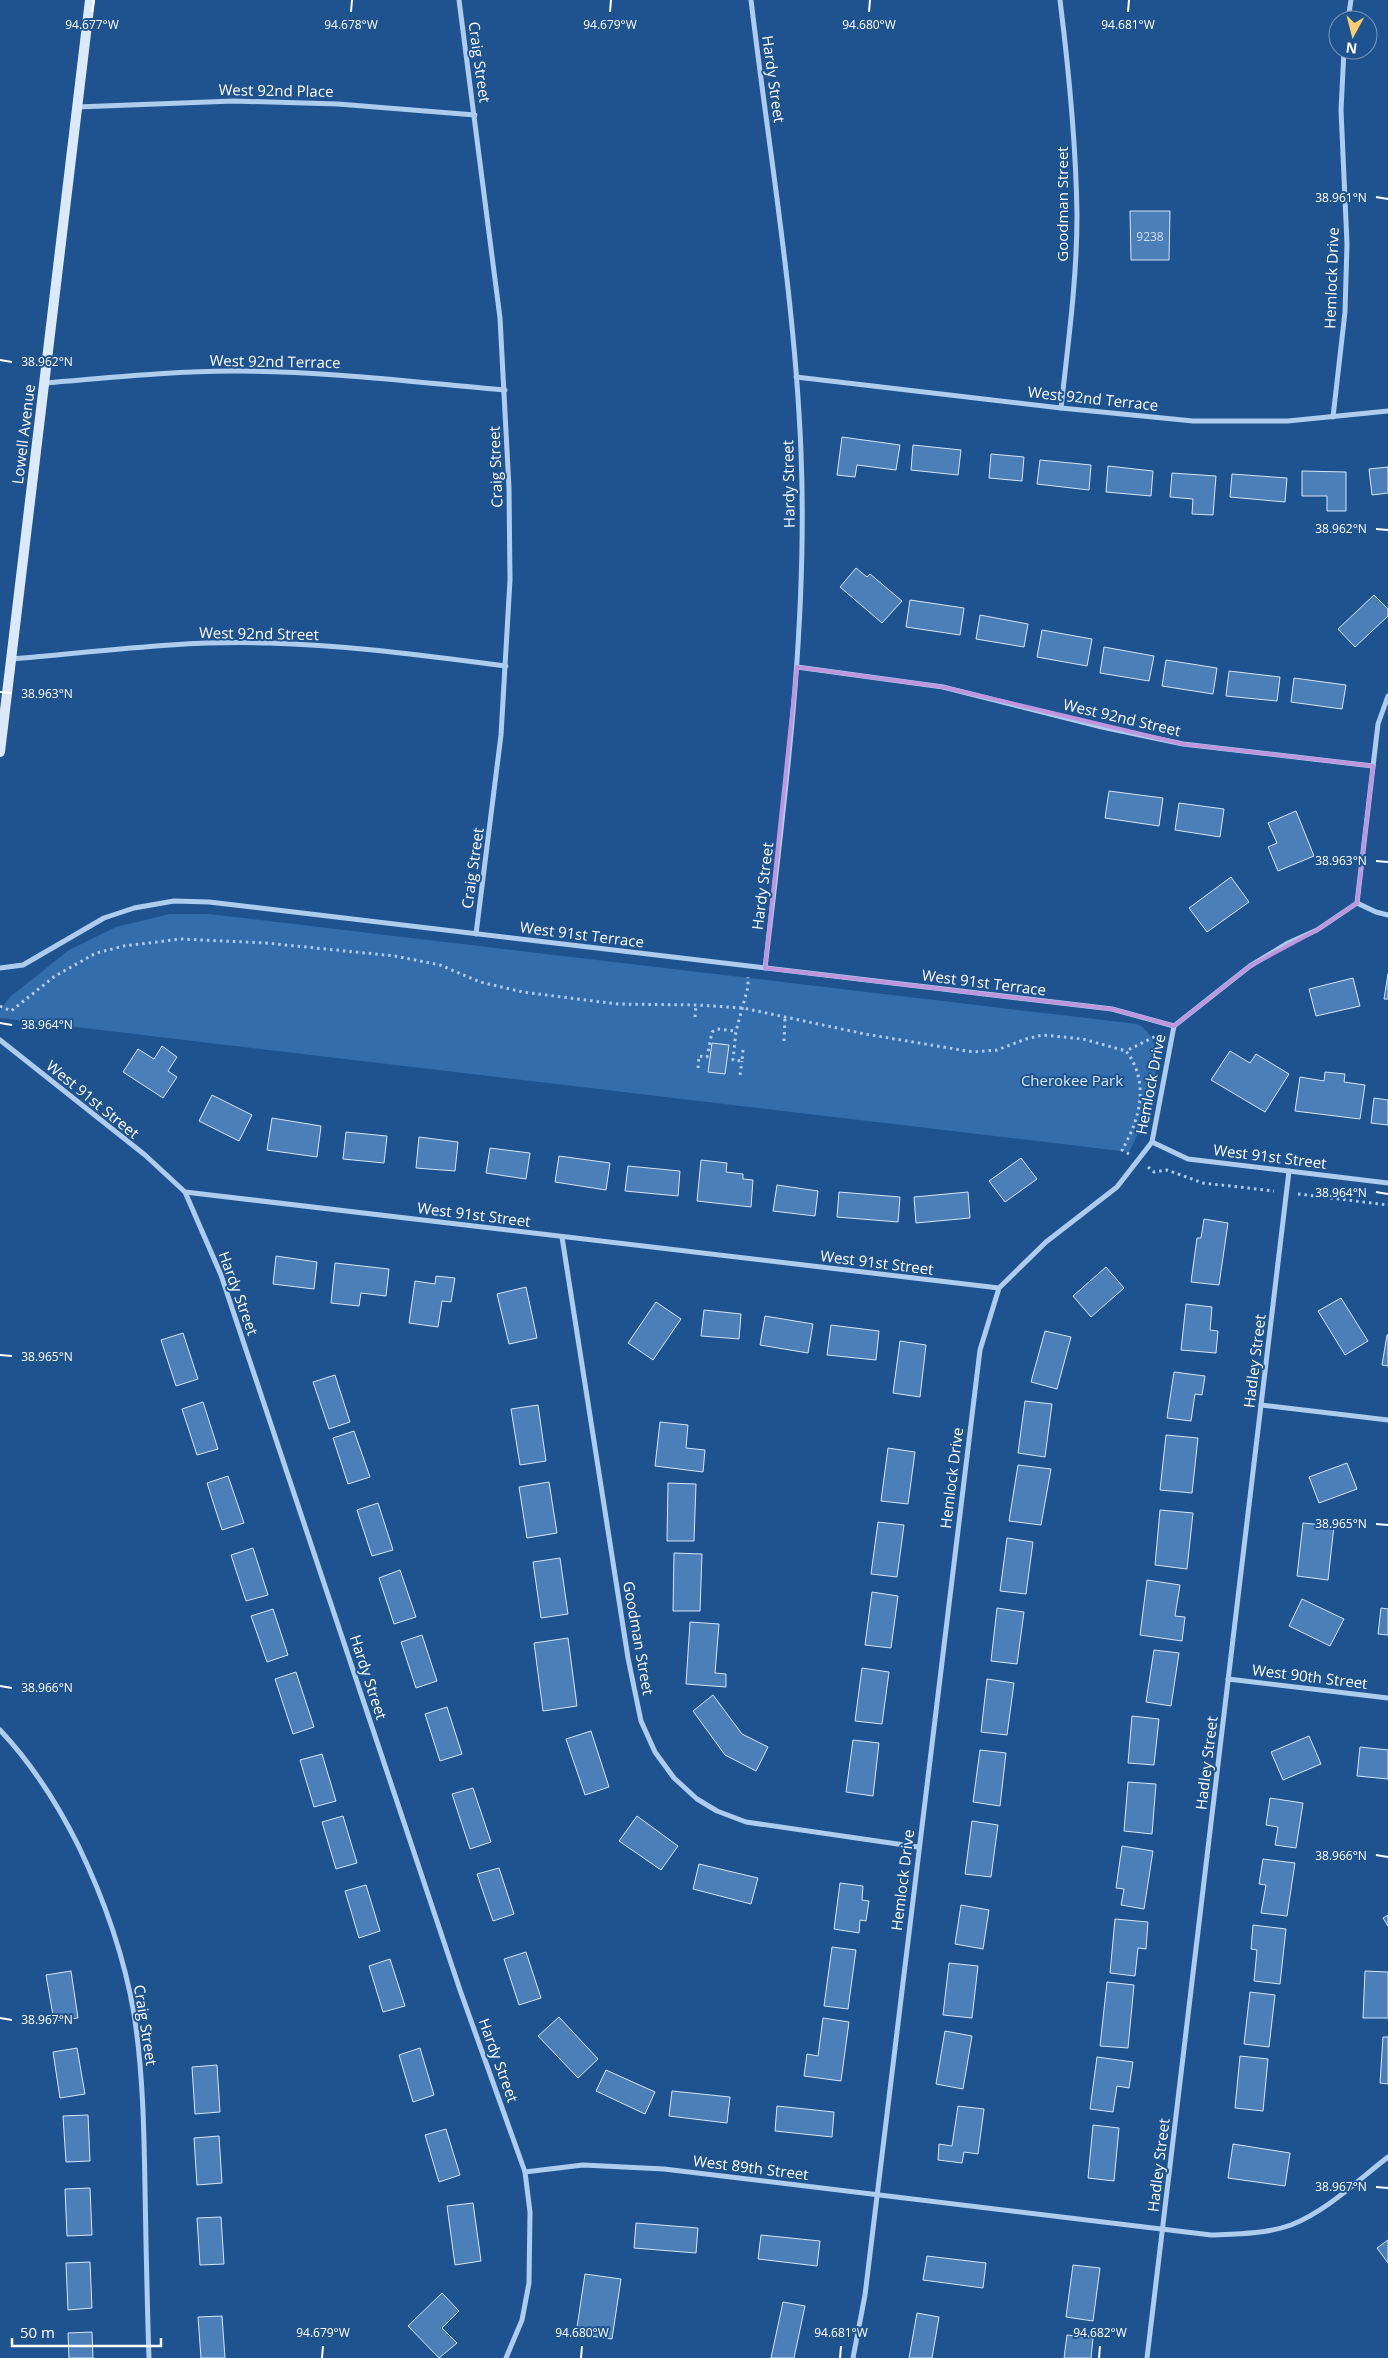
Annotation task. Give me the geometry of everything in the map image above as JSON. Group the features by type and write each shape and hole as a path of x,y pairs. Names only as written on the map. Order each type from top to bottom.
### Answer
{"street":[{"name":"Lowell Avenue","path":"0,752 90,0"},
{"name":"Craig Street","path":"459,0 500,318 509,488 510,580 506,666 497,771 476,934"},
{"name":"Hardy Street","path":"750,0 789,288 801,453 801,566 797,667 789,764 765,968"},
{"name":"Goodman Street","path":"1060,0 1071,93 1077,217 1074,277 1061,408"},
{"name":"Hemlock Drive","path":"1333,417 1344,312 1346,264 1341,110 1344,60"},
{"name":"West 92nd Place","path":"77,107 234,101 338,104 475,115"},
{"name":"West 92nd Terrace","path":"44,383 155,374 233,371 344,375 505,390"},
{"name":"West 92nd Terrace","path":"796,376 1061,408 1193,421 1288,421 1388,411"},
{"name":"West 92nd Street","path":"11,660 172,645 267,643 363,649 506,666"},
{"name":"West 92nd Street","path":"797,667 943,687 1093,725 1183,744 1373,766"},
{"path":"1388,696 1378,724 1357,903 1376,912 1388,915"},
{"name":"West 91st Terrace","path":"0,968 23,965 104,918 134,908 174,901 209,902 1112,1009 1174,1026"},
{"name":"Hemlock Drive","path":"852,2358 865,2295 918,1847 980,1350 999,1288 1046,1242 1116,1186 1152,1142 1174,1026 1250,966 1288,943 1317,930 1357,903"},
{"name":"West 91st Street","path":"0,1040 145,1155 185,1192 562,1238 999,1288"},
{"name":"West 91st Street","path":"1152,1142 1188,1158 1388,1183"},
{"name":"Hadley Street","path":"1147,2358 1289,1171"},
{"name":"Hardy Street","path":"185,1192 221,1275 457,1981 525,2172"},
{"name":"Goodman Street","path":"562,1238 628,1658 641,1721 655,1752 674,1778 697,1799 717,1811 746,1822 918,1847"},
{"path":"1261,1405 1388,1420"},
{"name":"West 90th Street","path":"1228,1680 1388,1698"},
{"name":"Craig Street","path":"0,1730 39,1776 70,1830 110,1918 123,1964 134,2013 142,2082 149,2358"},
{"name":"West 89th Street","path":"525,2172 583,2165 664,2169 1212,2235 1258,2232 1290,2225 1313,2215 1388,2157"},
{"path":"506,2358 522,2320 529,2283 530,2212 525,2172"}],"path":[{"path":"0,1006 11,1011 55,976 96,953 124,946 181,939 266,943 395,956 440,965 480,982 523,992 617,1004 696,1005 743,1008 865,1034 973,1052 996,1050 1026,1039 1044,1035 1083,1040 1126,1051 1174,1026"},
{"path":"742,1061 732,1060 736,1031 748,987 748,966"},
{"path":"695,1017 696,1005"},
{"path":"784,1041 785,1017"},
{"path":"698,1068 699,1056 707,1057 712,1032 716,1029 736,1031"},
{"path":"740,1075 743,1050"},
{"path":"1126,1051 1136,1068 1141,1090 1136,1120 1122,1150 1128,1154"},
{"path":"1149,1168 1154,1172 1167,1170 1203,1183 1388,1205"}],"highlighted area":[{"path":"797,667 943,687 1183,744 1373,766 1357,903 1317,930 1250,966 1174,1026 1112,1009 765,968"}],"green space":[{"name":"Cherokee Park","path":"170,914 209,914 1137,1024 1149,1034 1155,1048 1154,1084 1149,1104 1129,1152 0,1018 0,1010 10,997 69,950 116,927"}],"building":[{"path":"1130,211 1170,211 1169,260 1131,260"},
{"path":"842,437 900,445 896,470 857,465 855,477 837,475"},
{"path":"913,445 961,450 958,475 911,470"},
{"path":"991,454 1024,457 1022,481 989,478"},
{"path":"1040,460 1091,465 1089,490 1037,484"},
{"path":"1108,466 1153,471 1151,496 1106,492"},
{"path":"1388,467 1388,493 1372,495 1369,469"},
{"path":"1302,471 1346,472 1346,511 1327,511 1327,496 1302,496"},
{"path":"1172,473 1216,476 1213,515 1192,514 1193,499 1170,497"},
{"path":"1232,474 1287,478 1285,502 1230,497"},
{"path":"856,568 867,577 870,574 902,601 882,623 840,587"},
{"path":"1374,595 1388,609 1388,616 1355,647 1338,629"},
{"path":"910,600 964,608 960,635 906,627"},
{"path":"980,615 1028,624 1024,647 976,639"},
{"path":"1042,630 1092,639 1087,666 1037,657"},
{"path":"1104,647 1154,656 1149,681 1100,673"},
{"path":"1166,660 1217,668 1213,694 1162,686"},
{"path":"1229,671 1280,677 1277,701 1226,696"},
{"path":"1294,678 1346,685 1342,709 1291,702"},
{"path":"1109,791 1163,798 1159,826 1105,818"},
{"path":"1179,803 1224,809 1220,837 1175,830"},
{"path":"1296,811 1314,856 1278,871 1268,847 1277,843 1268,823"},
{"path":"1231,877 1249,902 1207,932 1189,908"},
{"path":"1388,974 1388,999 1384,999"},
{"path":"1353,978 1360,1006 1316,1016 1309,989"},
{"path":"712,1043 729,1045 725,1074 708,1072"},
{"path":"162,1046 177,1057 168,1071 177,1077 163,1098 123,1072 138,1049 154,1059"},
{"path":"1230,1051 1250,1063 1256,1054 1289,1074 1265,1112 1211,1080"},
{"path":"1325,1072 1345,1074 1344,1082 1365,1085 1360,1119 1295,1111 1300,1077 1324,1081"},
{"path":"212,1095 252,1115 239,1141 199,1121"},
{"path":"1374,1098 1388,1100 1388,1125 1371,1123"},
{"path":"272,1118 321,1126 317,1157 267,1150"},
{"path":"346,1132 387,1136 384,1163 343,1159"},
{"path":"419,1137 458,1142 455,1171 416,1168"},
{"path":"490,1148 530,1153 526,1179 486,1173"},
{"path":"559,1156 610,1163 606,1190 555,1182"},
{"path":"1021,1158 1037,1179 1005,1202 989,1181"},
{"path":"701,1160 727,1163 726,1172 743,1174 743,1179 753,1180 751,1207 697,1201"},
{"path":"628,1166 680,1171 678,1196 625,1191"},
{"path":"777,1185 818,1191 815,1216 773,1211"},
{"path":"839,1192 900,1197 898,1222 837,1217"},
{"path":"968,1192 970,1218 916,1223 914,1197"},
{"path":"1204,1219 1228,1223 1219,1285 1191,1282 1197,1238 1201,1238"},
{"path":"276,1256 317,1262 314,1289 273,1284"},
{"path":"335,1263 389,1269 386,1296 361,1293 359,1306 331,1303"},
{"path":"1106,1267 1124,1288 1091,1317 1073,1296"},
{"path":"436,1276 455,1278 451,1302 442,1301 438,1327 409,1323 415,1281 435,1284"},
{"path":"526,1287 537,1338 509,1344 497,1294"},
{"path":"1341,1298 1368,1341 1345,1355 1318,1311"},
{"path":"656,1302 681,1319 653,1360 628,1343"},
{"path":"1186,1304 1212,1307 1210,1330 1218,1331 1216,1353 1181,1350"},
{"path":"704,1310 741,1314 739,1339 701,1336"},
{"path":"765,1316 813,1324 808,1353 760,1345"},
{"path":"831,1325 879,1331 876,1360 827,1355"},
{"path":"1045,1331 1071,1337 1057,1389 1031,1382"},
{"path":"183,1333 198,1379 176,1386 161,1340"},
{"path":"1388,1335 1388,1366 1382,1365"},
{"path":"900,1341 926,1345 920,1397 893,1393"},
{"path":"1174,1372 1205,1376 1202,1395 1195,1394 1191,1421 1167,1418"},
{"path":"335,1375 350,1422 329,1429 313,1382"},
{"path":"1025,1401 1052,1404 1045,1457 1018,1453"},
{"path":"203,1402 218,1449 197,1455 182,1409"},
{"path":"538,1405 546,1461 520,1465 511,1409"},
{"path":"660,1422 688,1425 686,1448 705,1450 703,1472 655,1466"},
{"path":"354,1431 370,1477 348,1484 333,1438"},
{"path":"1166,1435 1198,1438 1192,1493 1160,1490"},
{"path":"888,1448 915,1452 908,1504 881,1501"},
{"path":"1347,1463 1357,1489 1319,1503 1309,1477"},
{"path":"1018,1465 1051,1469 1041,1525 1009,1521"},
{"path":"228,1476 244,1523 222,1530 207,1483"},
{"path":"549,1482 557,1533 527,1538 519,1487"},
{"path":"668,1483 696,1484 694,1541 667,1541"},
{"path":"378,1503 393,1550 372,1556 357,1510"},
{"path":"1160,1510 1193,1513 1187,1569 1155,1565"},
{"path":"878,1522 904,1525 897,1577 871,1574"},
{"path":"1303,1523 1334,1526 1328,1580 1297,1576"},
{"path":"1007,1538 1033,1542 1026,1594 1000,1591"},
{"path":"253,1548 268,1595 246,1601 231,1555"},
{"path":"674,1553 702,1554 700,1611 673,1611"},
{"path":"560,1558 568,1614 541,1618 533,1562"},
{"path":"400,1570 416,1617 394,1624 379,1578"},
{"path":"1147,1580 1180,1585 1175,1616 1185,1617 1182,1641 1140,1635"},
{"path":"872,1592 898,1596 891,1648 865,1645"},
{"path":"1302,1599 1344,1619 1330,1646 1289,1626"},
{"path":"997,1608 1024,1612 1017,1664 991,1661"},
{"path":"1381,1608 1388,1609 1388,1635 1378,1634"},
{"path":"273,1609 288,1655 267,1662 251,1616"},
{"path":"690,1622 719,1624 715,1673 726,1674 726,1687 686,1684"},
{"path":"422,1635 437,1681 416,1688 401,1642"},
{"path":"568,1638 577,1706 543,1711 534,1643"},
{"path":"1154,1650 1179,1653 1171,1706 1146,1702"},
{"path":"862,1668 889,1672 882,1724 855,1721"},
{"path":"296,1672 314,1727 293,1734 275,1679"},
{"path":"987,1679 1014,1683 1007,1735 981,1732"},
{"path":"713,1695 742,1734 768,1747 756,1771 725,1755 693,1711"},
{"path":"447,1707 462,1754 440,1761 425,1714"},
{"path":"1132,1716 1159,1719 1154,1765 1128,1763"},
{"path":"591,1731 609,1787 585,1795 566,1739"},
{"path":"1309,1736 1321,1764 1283,1780 1271,1752"},
{"path":"853,1740 879,1743 873,1796 846,1792"},
{"path":"1360,1747 1388,1750 1388,1779 1357,1776"},
{"path":"980,1750 1006,1753 1000,1806 973,1802"},
{"path":"322,1754 336,1801 314,1807 300,1760"},
{"path":"1128,1782 1156,1784 1152,1834 1124,1831"},
{"path":"473,1788 491,1842 470,1849 452,1794"},
{"path":"1270,1798 1303,1803 1296,1848 1275,1845 1278,1827 1266,1825"},
{"path":"343,1816 357,1863 336,1869 322,1822"},
{"path":"637,1816 678,1846 661,1870 619,1841"},
{"path":"972,1821 998,1825 991,1877 965,1874"},
{"path":"1122,1846 1153,1851 1144,1909 1121,1905 1124,1889 1116,1888"},
{"path":"1263,1859 1295,1863 1287,1916 1261,1913 1266,1885 1259,1884"},
{"path":"699,1864 758,1878 751,1904 693,1889"},
{"path":"499,1868 514,1914 493,1921 477,1874"},
{"path":"840,1883 863,1886 862,1900 869,1901 866,1921 860,1920 859,1933 834,1929"},
{"path":"366,1885 380,1931 359,1938 345,1891"},
{"path":"961,1905 989,1910 983,1949 955,1944"},
{"path":"1388,1915 1388,1926 1383,1918"},
{"path":"1115,1919 1148,1922 1146,1949 1138,1948 1135,1976 1110,1973"},
{"path":"1253,1925 1286,1929 1280,1984 1254,1981 1257,1950 1251,1949"},
{"path":"832,1947 856,1950 848,2009 824,2006"},
{"path":"526,1952 541,1998 519,2005 504,1959"},
{"path":"390,1959 405,2006 383,2012 369,1966"},
{"path":"949,1963 978,1966 972,2018 943,2015"},
{"path":"71,1971 78,2018 54,2021 46,1975"},
{"path":"1365,1971 1388,1972 1388,2018 1363,2018"},
{"path":"1107,1982 1134,1985 1128,2048 1100,2046"},
{"path":"1250,1992 1275,1995 1269,2047 1244,2044"},
{"path":"559,2017 598,2059 578,2078 538,2036"},
{"path":"823,2018 849,2022 841,2081 804,2076 807,2054 818,2056"},
{"path":"945,2031 972,2036 963,2089 936,2084"},
{"path":"1383,2037 1388,2037 1388,2084 1380,2083"},
{"path":"77,2048 85,2094 60,2098 53,2052"},
{"path":"420,2048 434,2095 413,2102 399,2055"},
{"path":"1240,2056 1268,2059 1263,2111 1235,2108"},
{"path":"1097,2057 1133,2062 1129,2088 1117,2086 1113,2112 1090,2109"},
{"path":"217,2065 220,2112 195,2114 192,2067"},
{"path":"606,2070 655,2092 645,2114 596,2091"},
{"path":"672,2091 730,2097 727,2123 669,2116"},
{"path":"777,2106 834,2112 832,2137 775,2131"},
{"path":"958,2106 984,2109 978,2154 964,2152 962,2163 938,2160 939,2144 952,2146"},
{"path":"88,2115 90,2161 66,2162 63,2116"},
{"path":"1093,2125 1119,2128 1114,2181 1088,2178"},
{"path":"446,2129 460,2175 439,2182 425,2135"},
{"path":"219,2136 222,2183 197,2185 194,2138"},
{"path":"1233,2144 1290,2153 1285,2186 1228,2178"},
{"path":"90,2188 92,2235 67,2236 65,2189"},
{"path":"473,2203 481,2261 455,2265 447,2206"},
{"path":"221,2217 224,2264 200,2265 197,2218"},
{"path":"636,2223 698,2228 696,2253 634,2248"},
{"path":"761,2235 820,2241 817,2266 758,2259"},
{"path":"1388,2240 1388,2263 1377,2248"},
{"path":"927,2256 986,2263 983,2288 923,2280"},
{"path":"90,2262 92,2308 68,2310 66,2263"},
{"path":"1073,2265 1100,2268 1093,2321 1066,2317"},
{"path":"585,2274 621,2279 612,2339 576,2334"},
{"path":"442,2293 459,2311 442,2328 457,2343 439,2358 408,2326"},
{"path":"783,2302 805,2306 794,2358 771,2358"},
{"path":"917,2313 939,2317 932,2358 909,2358"},
{"path":"222,2316 225,2358 201,2358 198,2317"},
{"path":"92,2332 93,2358 69,2358 68,2333"},
{"path":"1067,2335 1093,2338 1091,2358 1064,2358"}]}
